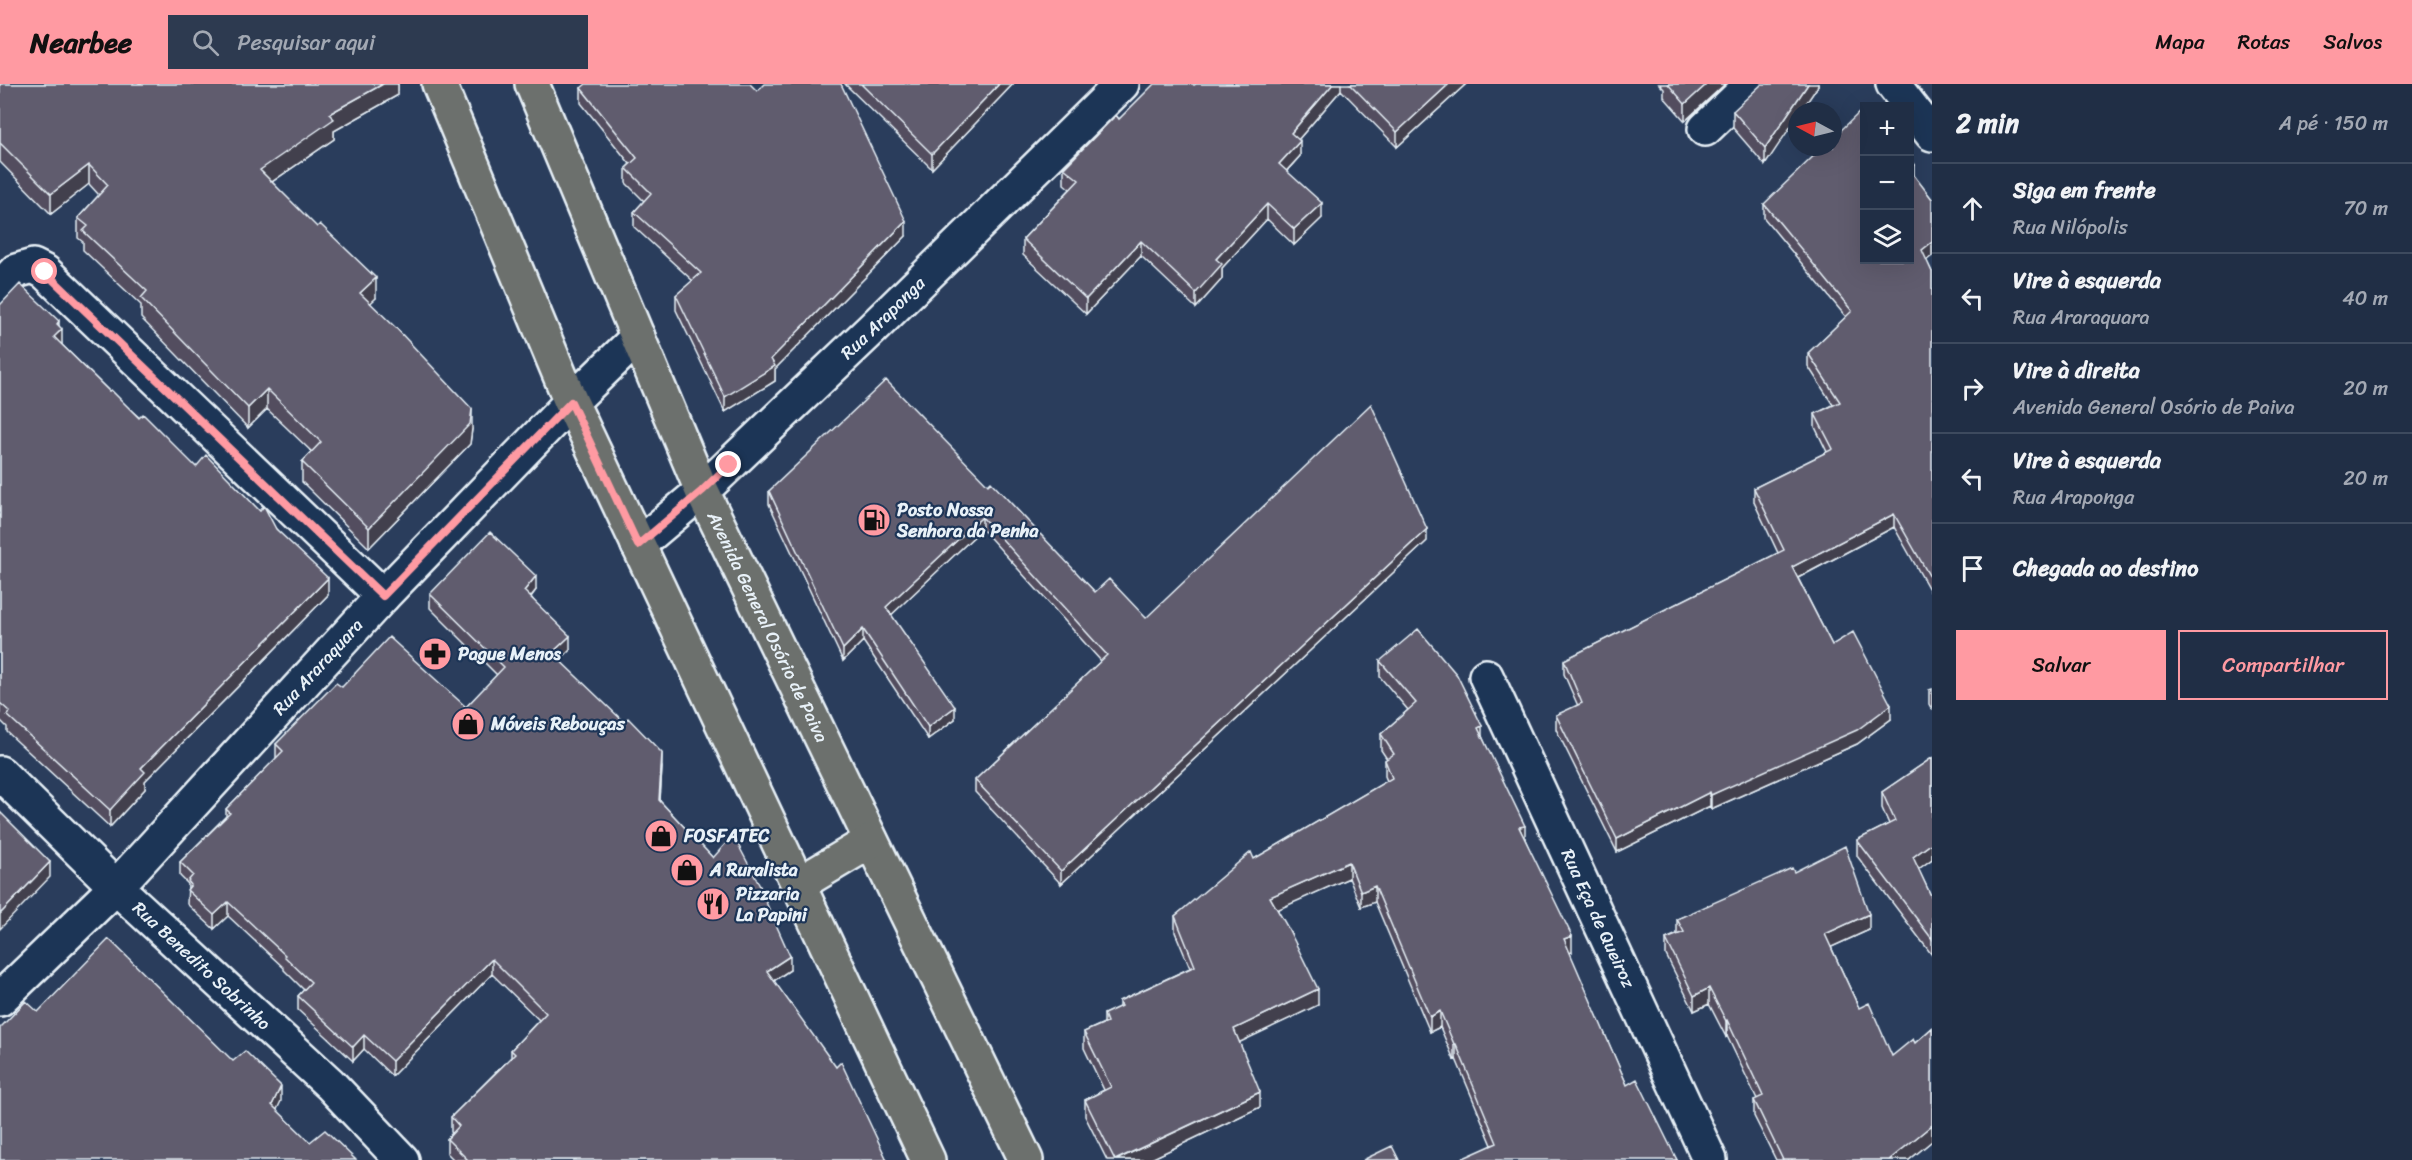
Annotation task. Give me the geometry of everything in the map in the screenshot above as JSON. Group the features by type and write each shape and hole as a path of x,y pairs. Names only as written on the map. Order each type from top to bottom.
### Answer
{"main road":[{"path":"439,84 571,402 928,1160"},
{"name":"Avenida General Osório de Paiva","path":"532,84 702,491 1026,1160"},
{"path":"799,884 871,841"}],"street":[{"name":"Rua Araponga","path":"638,545 702,491 872,329 1122,84"},
{"path":"1706,129 1752,84"},
{"path":"1893,84 1932,134"},
{"path":"0,288 16,271 33,266 45,272 383,596"},
{"name":"Rua Araraquara","path":"0,999 116,887 383,596 571,402 638,337"},
{"name":"Rua Eça de Queiroz","path":"1486,676 1710,1160"},
{"name":"Rua Benedito Sobrinho","path":"0,774 116,887 330,1084 402,1160"}],"building":[{"path":"0,84 383,84 329,114 334,119 260,170 317,227 320,224 376,278 360,293 472,409 470,424 369,528 302,462 321,442 267,389 248,408 141,298 147,291 83,231 88,226 78,218 108,185 89,165 51,194 0,143"},
{"path":"586,84 750,84 757,91 764,84 841,84 906,221 771,359 775,366 725,397 676,295 701,273 634,212 651,193 626,168 637,158 581,88"},
{"path":"861,84 999,84 932,154"},
{"path":"1154,84 1333,84 1291,133 1300,141 1279,164 1322,203 1294,229 1267,204 1216,259 1222,264 1196,293 1141,241 1086,299 1023,239 1079,180 1064,168 1116,115 1119,119"},
{"path":"1350,84 1449,84 1397,132"},
{"path":"1668,84 1707,84 1685,104"},
{"path":"1762,84 1808,84 1796,102 1788,102 1788,114 1765,148 1733,111"},
{"path":"1860,112 1860,264 1914,264 1914,175 1932,199 1932,242 1922,250 1932,272 1932,576 1930,577 1894,514 1792,567 1832,645 1853,632 1891,705 1857,730 1711,795 1710,792 1617,839 1556,715 1582,703 1564,660 1784,550 1754,488 1833,449 1815,414 1840,402 1808,353 1852,311 1764,204 1814,156 1842,156 1842,129"},
{"path":"20,284 59,321 57,324 62,329 54,337 109,391 111,390 139,418 143,414 196,467 206,455 260,511 264,506 276,529 328,578 141,768 145,772 110,810 7,715 10,712 0,703 0,305"},
{"path":"886,380 988,485 991,482 1095,592 1109,579 1146,618 1371,404 1427,529 1061,871 975,780 1107,655 982,517 886,607 955,707 928,727 863,629 843,649 769,491"},
{"path":"490,532 536,576 524,591 570,636 552,653 624,722 628,718 662,753 659,800 713,858 733,835 762,890 790,956 767,971 836,1067 841,1062 887,1160 468,1160 447,1139 459,1126 451,1117 515,1054 511,1050 546,1013 492,959 392,1061 364,1035 353,1047 298,996 311,982 228,902 214,915 187,890 191,885 188,881 193,875 180,862 230,813 226,809 283,751 276,744 336,683 342,687 389,637 466,707 504,667 430,594"},
{"path":"1418,629 1457,675 1482,726 1478,728 1525,826 1519,827 1572,936 1564,939 1627,1085 1637,1079 1677,1160 1459,1160 1497,1143 1440,1011 1430,1017 1375,886 1361,892 1349,862 1270,897 1318,989 1234,1029 1260,1092 1115,1160 1085,1100 1111,1087 1084,1032 1107,1022 1104,1014 1121,1006 1119,1001 1195,966 1175,916 1251,852 1254,859 1392,778 1385,760 1394,754 1381,734 1416,703 1380,661"},
{"path":"1932,758 1932,843 1913,857 1932,898 1932,939 1857,840 1895,821 1882,792"},
{"path":"0,812 50,862 0,914"},
{"path":"1845,846 1869,914 1825,934 1859,1008 1869,1003 1892,1056 1913,1039 1915,1043 1932,1028 1932,1125 1889,1160 1783,1160 1754,1100 1763,1096 1727,1020 1709,988 1694,996 1666,939 1684,932 1677,919 1792,868 1794,872"},
{"path":"109,939 233,1061 245,1051 281,1086 272,1105 310,1142 325,1130 356,1160 0,1160 0,1028 26,1001 38,1012"},
{"path":"1392,1146 1399,1160 1363,1160"}],"place":[{"name":"Posto Nossa Senhora da Penha","path":"874,520"},
{"name":"Pague Menos","path":"435,654"},
{"name":"Móveis Rebouças","path":"468,724"},
{"name":"FOSFATEC","path":"661,836"},
{"name":"A Ruralista","path":"687,870"},
{"name":"Pizzaria La Papini","path":"713,904"}],"route":[{"path":"45,272 383,596 571,402 638,545 729,465"}]}
